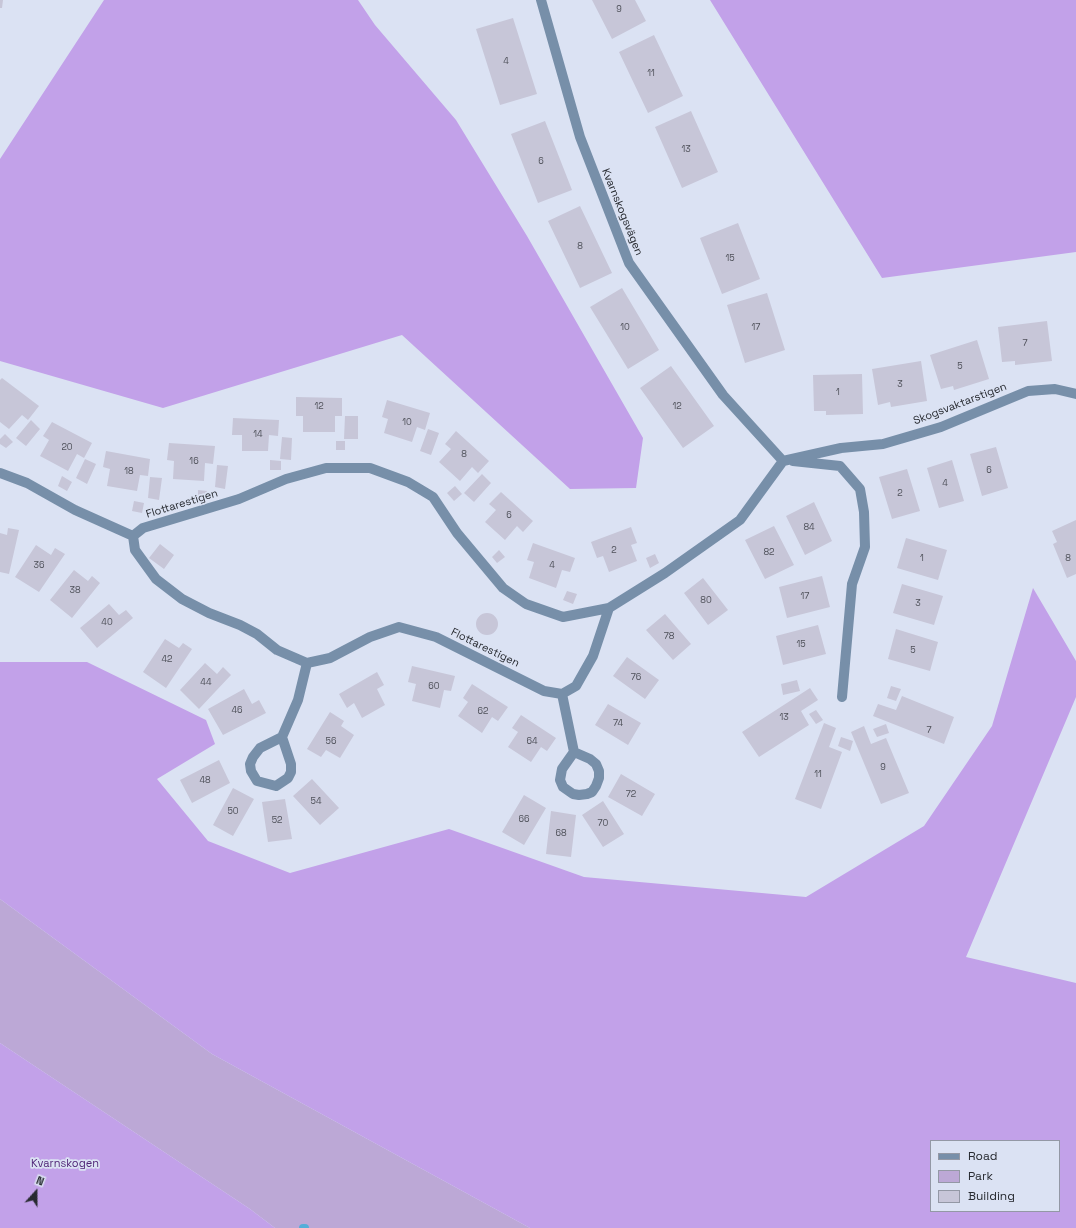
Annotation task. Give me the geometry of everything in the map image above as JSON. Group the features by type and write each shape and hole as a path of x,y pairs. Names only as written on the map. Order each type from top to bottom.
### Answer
{"street":[{"name":"Kvarnskogsvägen","path":"541,0 580,137 629,263 723,395 783,461"},
{"name":"Skogsvaktarstigen","path":"783,461 841,448 883,444 941,427 1028,391 1055,389 1076,394"},
{"name":"Flottarestigen","path":"133,536 143,528 239,499 286,479 326,468 370,468 408,482 433,497 480,562 503,588 526,604 563,617 609,608 666,573 740,520 783,461"},
{"path":"783,461 840,466 860,488 864,512 865,547 852,584 842,697"},
{"path":"0,473 27,483 75,510 133,536 135,550 156,579 182,599 209,613 240,625 257,634 277,650 307,663 298,700 282,737 260,748 250,764 250,771 257,781 276,786 288,778 291,772 291,764 282,737"},
{"path":"574,752 590,759 596,764 599,771 599,778 596,786 592,792 587,794 579,795 566,790 560,780 562,769 574,752 562,694 576,686 593,656 609,608"},
{"name":"Flottarestigen","path":"307,663 330,658 370,637 399,627 436,637 544,691 562,694"}],"green space":[{"path":"104,0 358,0 375,25 456,120 527,236 643,438 636,488 570,489 402,335 163,408 0,361 0,159"},
{"path":"710,0 1076,0 1076,252 882,278"},
{"path":"1033,588 1076,661 1076,697 966,957 1076,983 1076,1228 530,1228 212,1054 0,899 0,662 87,662 206,720 215,744 157,779 208,841 290,873 449,829 584,877 806,897 924,826 992,726"},
{"path":"0,899 212,1054 530,1228 275,1228 250,1209 0,1043"},
{"name":"Kvarnskogen","path":"0,1043 250,1209 275,1228 0,1228"}],"building":[{"path":"0,0 3,0 2,8 0,8"},
{"path":"592,0 635,0 646,21 612,39"},
{"path":"513,18 537,94 500,105 476,29"},
{"path":"654,35 683,96 648,113 619,52"},
{"path":"691,111 718,172 682,188 655,127"},
{"path":"545,121 572,190 538,203 511,134"},
{"path":"580,206 612,273 580,288 548,221"},
{"path":"738,223 760,279 722,294 700,238"},
{"path":"622,288 659,350 628,369 590,307"},
{"path":"767,293 785,350 745,363 727,305"},
{"path":"1047,321 1052,361 1015,365 1015,361 1002,362 998,327"},
{"path":"977,340 989,379 954,390 953,386 941,389 930,355"},
{"path":"921,361 927,401 891,407 890,402 878,405 872,369"},
{"path":"671,366 714,426 683,448 640,388"},
{"path":"862,374 863,414 826,415 826,411 814,411 813,375"},
{"path":"2,378 39,406 28,420 22,415 9,429 0,422 0,380"},
{"path":"296,397 342,398 342,416 335,416 335,432 303,432 303,416 296,416"},
{"path":"387,400 430,413 425,430 417,427 412,442 384,433 388,419 382,417"},
{"path":"345,416 358,416 358,439 344,439"},
{"path":"233,418 279,420 278,436 269,435 268,451 242,451 242,435 232,435"},
{"path":"31,420 40,429 26,446 16,438"},
{"path":"52,422 92,443 84,458 77,454 68,471 40,456 49,440 43,436"},
{"path":"428,429 439,433 431,455 420,451"},
{"path":"456,431 489,461 478,473 472,467 460,481 439,462 451,449 445,444"},
{"path":"5,434 13,442 6,448 0,444 0,439"},
{"path":"282,437 292,438 291,460 280,459"},
{"path":"336,441 345,441 345,450 336,450"},
{"path":"169,443 215,446 213,464 205,463 204,481 173,479 174,461 167,460"},
{"path":"996,447 1008,488 982,496 970,454"},
{"path":"106,451 150,459 148,476 140,475 137,491 107,486 110,469 103,467"},
{"path":"85,459 96,464 87,484 76,478"},
{"path":"270,460 281,461 281,470 270,470"},
{"path":"952,460 964,501 939,508 927,468"},
{"path":"217,465 228,466 225,489 215,487"},
{"path":"907,469 920,511 892,519 879,477"},
{"path":"482,474 491,483 474,502 464,493"},
{"path":"62,476 72,482 67,491 58,486"},
{"path":"150,477 162,478 159,500 148,498"},
{"path":"455,486 462,494 454,501 447,493"},
{"path":"198,490 207,491 206,500 198,499"},
{"path":"501,492 533,521 523,532 517,526 505,540 485,522 496,510 489,504"},
{"path":"134,501 144,503 142,513 132,511"},
{"path":"814,502 832,541 805,555 786,516"},
{"path":"1076,520 1076,574 1067,578 1053,544 1057,542 1052,531"},
{"path":"774,526 794,565 765,579 745,540"},
{"path":"631,527 637,543 631,545 637,561 609,572 603,556 597,558 591,542"},
{"path":"8,528 19,530 9,574 0,572 0,533 7,535"},
{"path":"906,538 947,550 938,580 897,568"},
{"path":"533,543 575,558 570,572 562,570 556,588 529,578 534,562 527,560"},
{"path":"160,544 174,555 164,569 149,558"},
{"path":"36,545 51,555 55,548 65,554 39,592 15,577"},
{"path":"499,550 505,557 497,563 492,557"},
{"path":"655,554 659,563 650,568 646,558"},
{"path":"74,570 88,581 92,576 100,583 72,618 50,600"},
{"path":"822,576 830,607 787,618 779,587"},
{"path":"703,578 728,610 708,625 684,593"},
{"path":"902,584 943,596 934,625 893,613"},
{"path":"567,591 577,594 573,604 563,600"},
{"path":"109,604 119,615 126,610 133,618 97,648 80,628"},
{"path":"487,613 495,616 498,624 495,632 487,635 479,632 476,624 479,616"},
{"path":"665,614 691,644 673,660 646,630"},
{"path":"818,625 826,654 783,665 776,636"},
{"path":"896,629 938,642 930,671 888,659"},
{"path":"165,639 179,648 183,643 192,649 166,688 143,672"},
{"path":"627,657 659,680 645,699 613,676"},
{"path":"205,663 217,674 223,667 231,675 199,709 180,690"},
{"path":"412,666 455,676 451,691 444,690 440,708 412,701 416,684 408,682"},
{"path":"377,672 384,685 377,689 385,705 362,718 354,703 347,708 339,694"},
{"path":"797,680 800,691 783,695 781,684"},
{"path":"472,684 508,707 498,721 492,717 482,733 458,716 468,702 463,698"},
{"path":"891,686 901,689 896,701 887,698"},
{"path":"810,688 818,700 801,711 809,725 759,757 742,732"},
{"path":"244,689 252,704 259,700 266,713 223,735 208,709"},
{"path":"902,696 954,717 944,744 873,716 878,704 896,710"},
{"path":"608,704 641,723 628,745 595,725"},
{"path":"816,710 823,720 816,724 809,714"},
{"path":"330,712 344,721 341,726 354,735 340,758 326,750 321,757 307,749"},
{"path":"521,715 556,738 547,751 541,747 531,762 508,747 518,732 512,728"},
{"path":"824,723 836,728 829,747 842,752 821,809 795,799"},
{"path":"886,724 889,733 877,737 873,729"},
{"path":"864,726 871,744 886,738 909,793 881,804 851,732"},
{"path":"841,737 853,741 850,751 838,746"},
{"path":"219,760 230,783 192,803 180,780"},
{"path":"621,774 655,794 642,816 608,797"},
{"path":"312,779 339,808 320,825 293,796"},
{"path":"233,788 254,799 233,836 213,825"},
{"path":"524,795 546,808 524,845 502,832"},
{"path":"285,799 292,839 268,842 262,802"},
{"path":"603,801 624,834 603,847 582,815"},
{"path":"551,811 576,815 571,857 546,854"}]}
